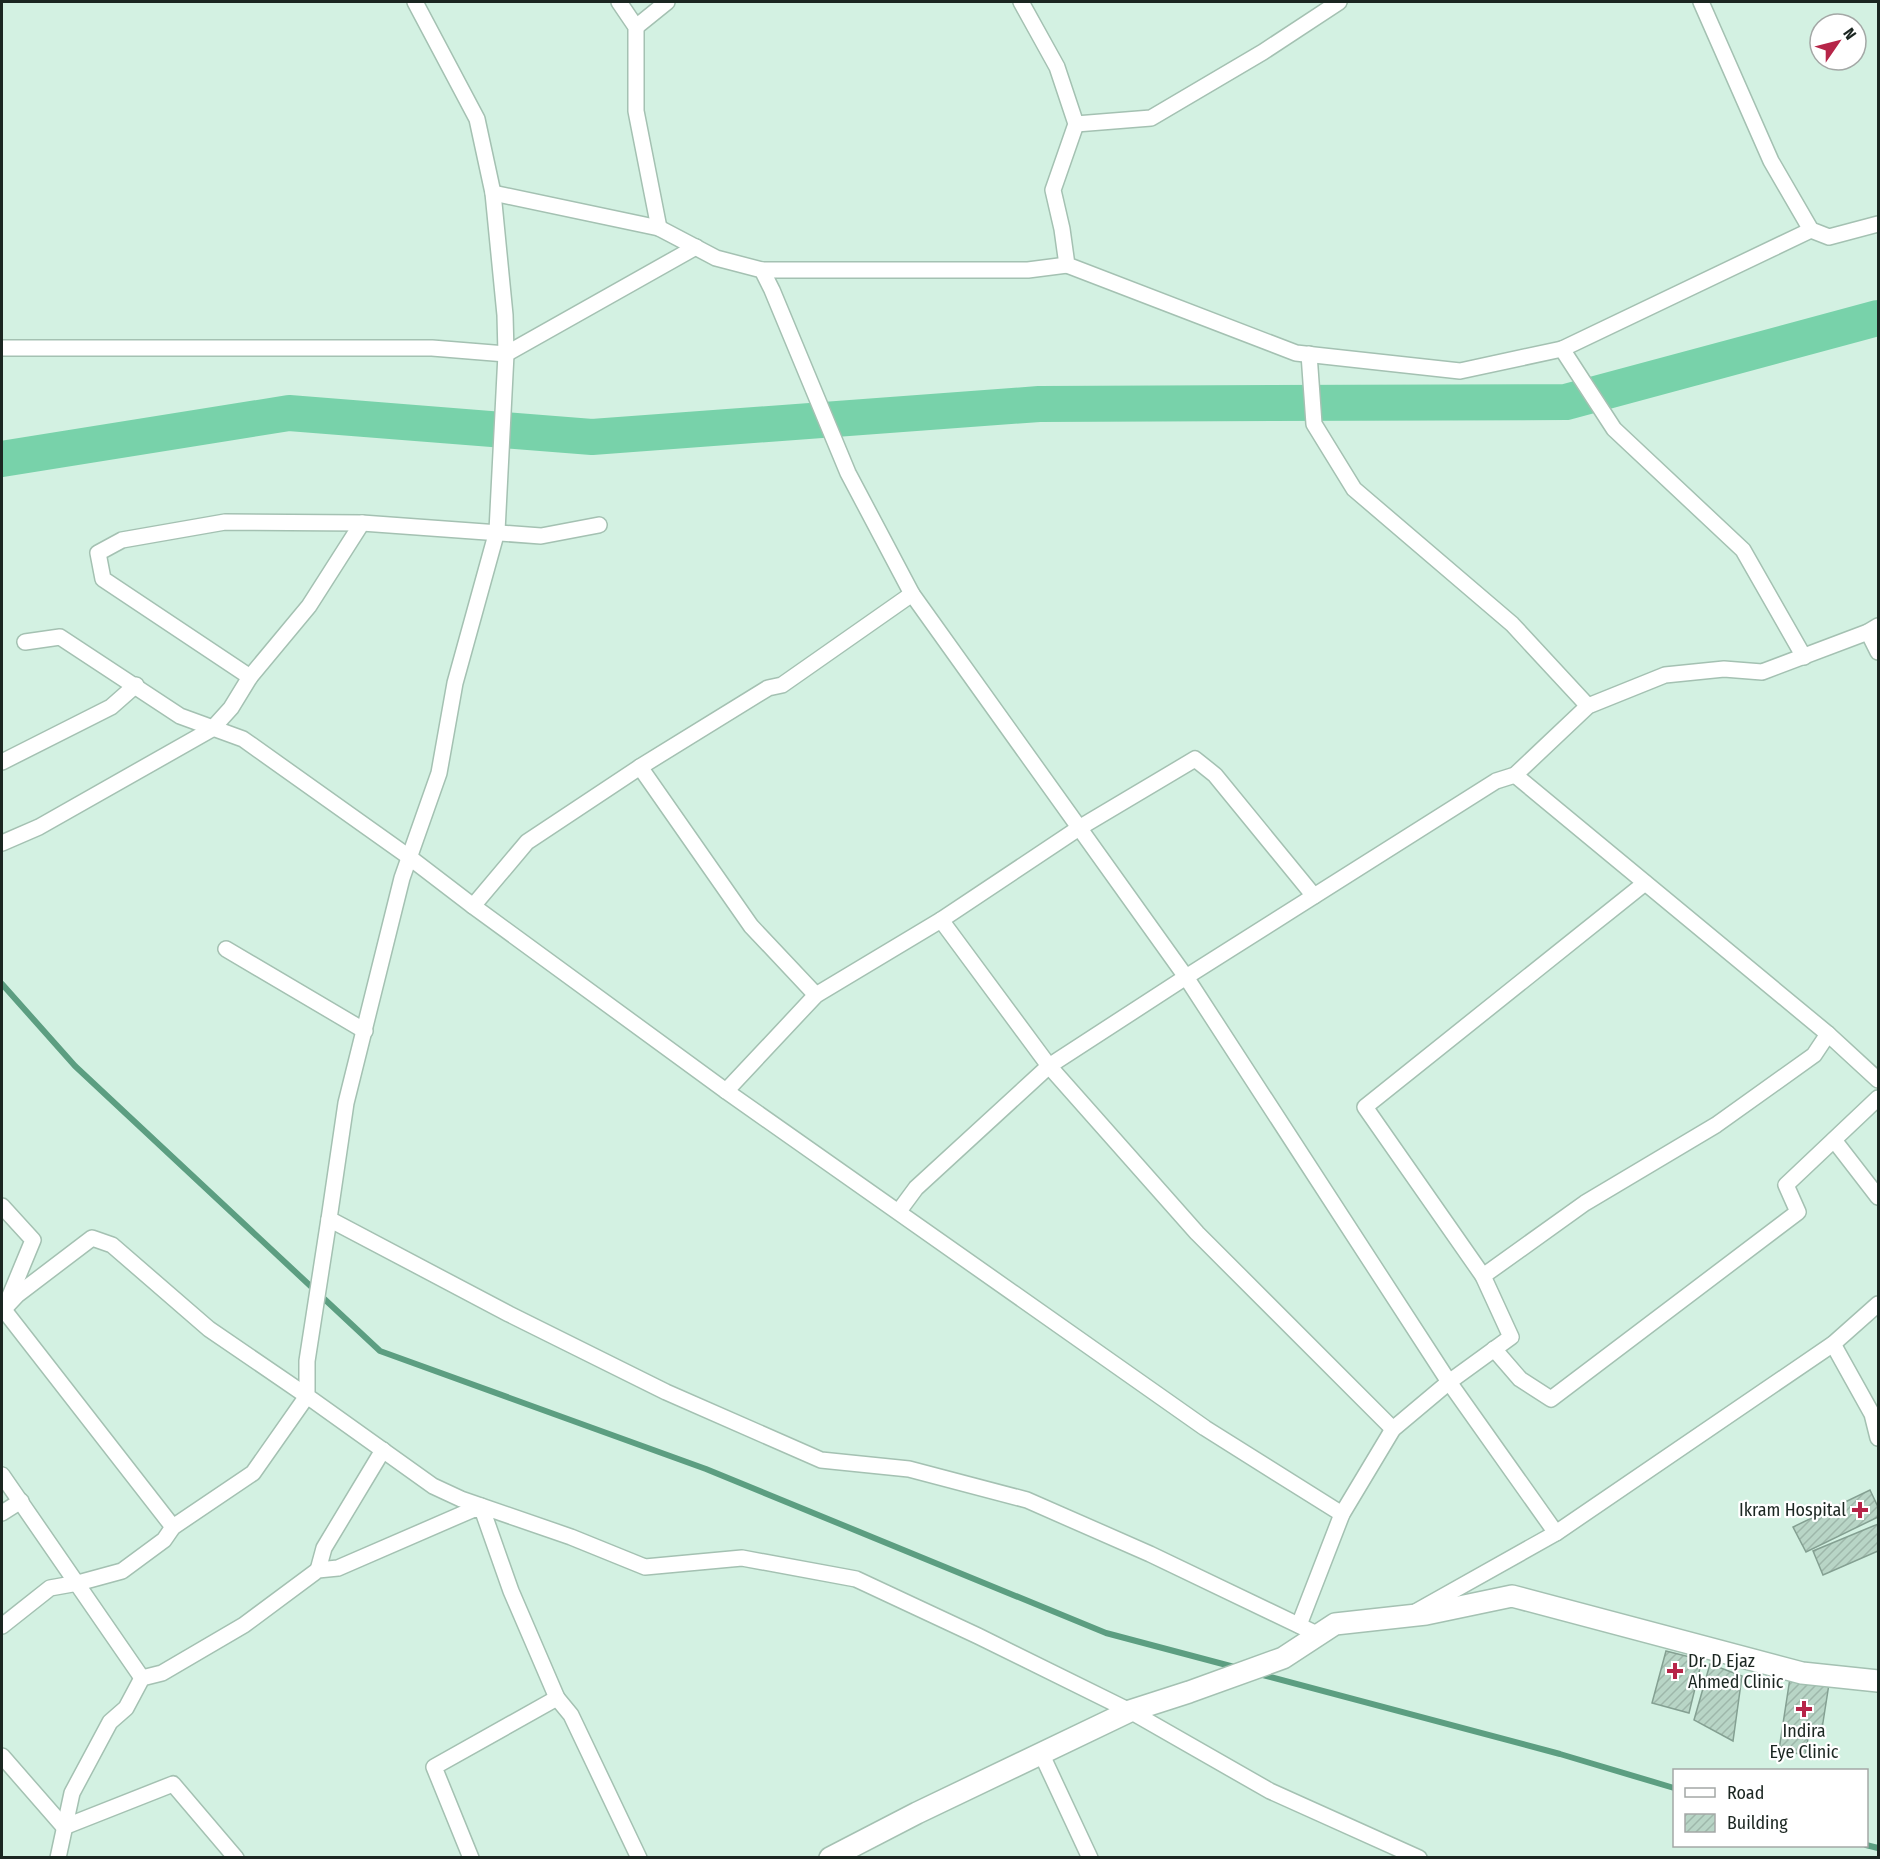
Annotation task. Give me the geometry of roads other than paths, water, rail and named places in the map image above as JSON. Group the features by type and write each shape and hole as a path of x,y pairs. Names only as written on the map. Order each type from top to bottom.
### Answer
{"street":[{"path":"2,1626 50,1588 122,1571 164,1540 173,1527 253,1473 307,1396 307,1361 346,1103 402,878 439,773 455,683 497,531 506,354 505,315 493,193 477,119 415,2"},
{"path":"619,2 636,27 636,111 659,228"},
{"path":"636,27 667,2"},
{"path":"1021,2 1057,68 1076,124 1053,190 1062,229 1066,265"},
{"path":"1076,124 1151,118 1263,52 1339,2"},
{"path":"1701,2 1771,161 1811,230 1829,237 1878,224"},
{"path":"493,193 659,228 716,258 762,270 1028,270 1066,265 1296,353 1460,371 1562,349 1811,230"},
{"path":"2,348 432,348 506,354 696,247"},
{"path":"762,270 848,473 912,594 1186,977 1449,1382 1556,1533"},
{"path":"1562,349 1614,429 1743,550 1804,657"},
{"path":"1309,354 1314,424 1354,489 1512,624 1588,706"},
{"path":"250,677 103,579 98,553 122,540 225,522 362,522 542,536 599,525"},
{"path":"2,843 39,827 212,729 231,708 250,677 309,606 362,522"},
{"path":"472,906 527,842 640,767 768,688 782,685 912,594"},
{"path":"899,1211 916,1188 1049,1066 1496,781 1515,776 1588,706 1665,675 1724,669 1762,672 1873,629 1878,652"},
{"path":"26,642 60,637 180,716 243,739 409,857 472,906 726,1091 1205,1428 1342,1514"},
{"path":"2,762 111,707 136,685"},
{"path":"726,1091 816,995 941,920 1079,828 1195,759 1215,775 1314,896"},
{"path":"640,767 752,926 816,995"},
{"path":"1515,776 1828,1034 1878,1080"},
{"path":"1299,1625 1342,1514 1393,1429 1449,1382 1512,1337 1484,1276 1365,1107 1645,883"},
{"path":"941,920 1049,1066 1197,1233 1393,1429"},
{"path":"226,949 364,1031"},
{"path":"1484,1276 1585,1203 1716,1125 1814,1055 1828,1034"},
{"path":"1494,1349 1520,1378 1551,1399 1798,1212 1786,1185 1878,1098"},
{"path":"1834,1140 1878,1197"},
{"path":"2,1206 33,1240 3,1311"},
{"path":"329,1219 509,1314 666,1392 821,1460 909,1469 1027,1500 1150,1554 1319,1635"},
{"path":"3,1311 16,1295 92,1238 112,1245 209,1329 434,1486 481,1506 571,1537 645,1567 742,1558 856,1579 1130,1711 1270,1791 1419,1857"},
{"path":"1410,1616 1556,1533 1833,1344 1878,1304"},
{"path":"3,1311 173,1527"},
{"path":"1833,1344 1872,1414 1878,1438"},
{"path":"318,1570 324,1548 383,1450"},
{"path":"2,1475 142,1678"},
{"path":"2,1513 21,1501"},
{"path":"58,1857 72,1793 110,1722 126,1708 142,1678 162,1672 244,1625 318,1570 338,1568 481,1506"},
{"path":"481,1506 511,1591 557,1698 571,1715 639,1857"},
{"path":"830,1857 1130,1711 1283,1658 1335,1624 1410,1616 1512,1596 1802,1673 1878,1681"},
{"path":"471,1857 434,1767 557,1698"},
{"path":"1041,1753 1090,1857"},
{"path":"2,1756 64,1827"},
{"path":"64,1827 173,1784 236,1857"}],"waterway":[{"path":"2,459 289,413 592,437 1039,404 1566,402 1878,318"},
{"path":"2,984 75,1066 380,1351 706,1469 1106,1633 1238,1668"},
{"path":"1259,1674 1560,1754 1673,1788"},
{"path":"1868,1846 1878,1848"}],"place":[{"name":"Ikram Hospital","path":"1860,1510"},
{"name":"Dr. D Ejaz Ahmed Clinic","path":"1675,1671"},
{"name":"Indira Eye Clinic","path":"1804,1709"}]}
